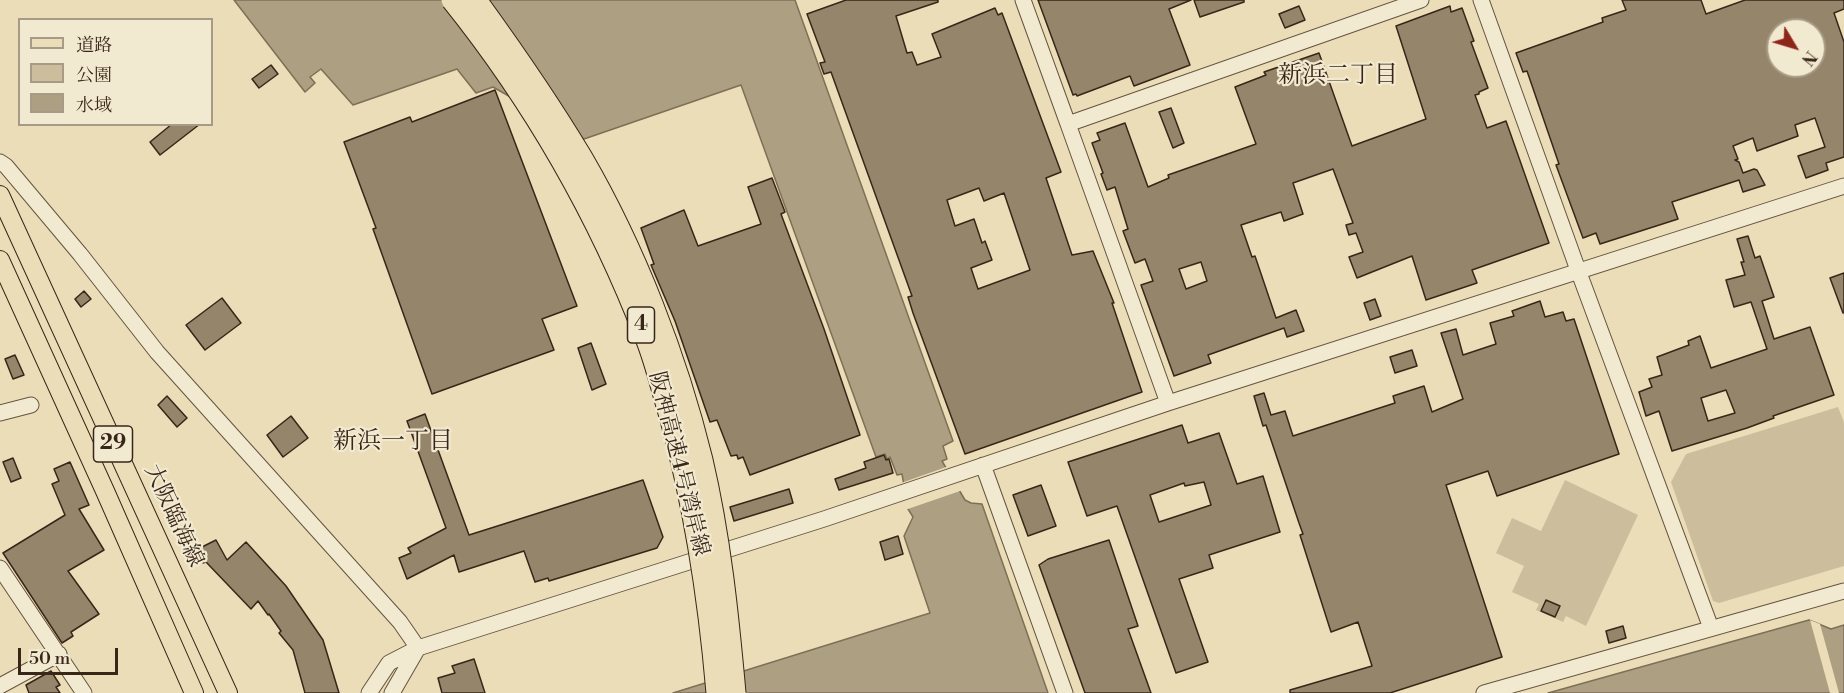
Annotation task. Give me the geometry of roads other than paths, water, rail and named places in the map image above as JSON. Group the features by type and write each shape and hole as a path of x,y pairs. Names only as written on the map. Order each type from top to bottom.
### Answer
{"highway":[{"name":"阪神高速4号湾岸線","path":"452,0 534,116 567,169 597,225 647,339 683,463 696,523 706,586 717,693"},
{"name":"阪神高速4号湾岸線","path":"476,0 583,159 622,238 665,340 702,459 725,588 735,693"}],"main road":[{"name":"大阪臨海線","path":"0,195 228,693"},
{"name":"29","path":"0,260 194,693"}],"street":[{"path":"1023,0 1168,403"},
{"path":"1068,124 1421,0"},
{"path":"1481,0 1711,628"},
{"path":"0,162 6,166 80,254 157,352 400,622 418,648"},
{"path":"369,693 389,663 418,648 898,496 1168,403 1844,186"},
{"path":"0,413 31,405"},
{"path":"983,465 1065,693"},
{"path":"0,568 84,693"},
{"path":"1484,693 1844,591"},
{"path":"392,693 418,648"},
{"path":"0,686 59,654"}],"water":[{"path":"234,0 795,0 953,441 943,446 947,459 942,461 965,500 982,504 1048,693 673,693 930,613 904,536 913,517 908,509 902,474 897,475 890,457 887,459 885,454 876,457 741,85 584,139 493,87 476,93 457,69 353,105 321,69 310,77 315,83 305,92"},
{"path":"1809,620 1831,629 1844,625 1844,693 1548,693"}],"district":[{"name":"新浜二丁目","path":"1338,76"},
{"name":"新浜一丁目","path":"393,442"}]}
